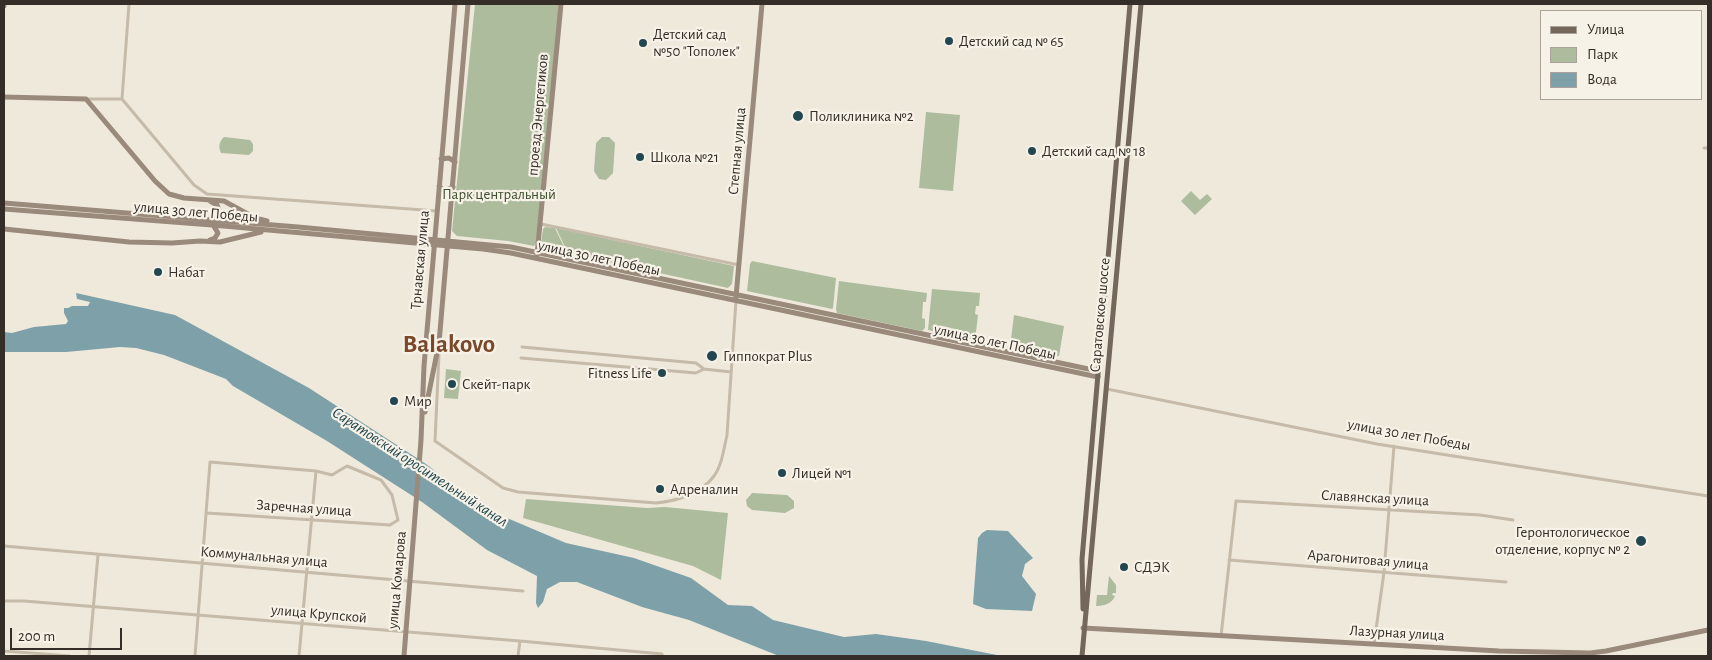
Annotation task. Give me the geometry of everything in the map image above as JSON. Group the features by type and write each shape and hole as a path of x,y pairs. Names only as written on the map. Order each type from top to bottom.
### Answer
{"main road":[{"name":"Трнавская улица","path":"421,440 424,366 455,4"},
{"name":"Трнавская улица","path":"421,440 439,343 468,4"},
{"name":"проезд Энергетиков","path":"537,255 560,4"},
{"name":"Степная улица","path":"736,297 762,4"},
{"name":"Саратовское шоссе","path":"1085,593 1082,559 1130,4"},
{"name":"Саратовское шоссе","path":"1082,656 1085,593 1107,389 1141,4"},
{"path":"4,96 86,99"},
{"name":"улица 30 лет Победы","path":"86,99 164,190 175,197 224,201 255,218 298,227"},
{"path":"441,159 449,158 455,162"},
{"path":"439,185 444,191 453,187"},
{"path":"210,201 219,207 218,214 213,222"},
{"path":"4,202 78,213"},
{"path":"4,209 78,213"},
{"name":"улица 30 лет Победы","path":"78,213 213,222 271,231 448,243 537,255 1098,374"},
{"path":"213,222 298,227 435,242"},
{"path":"207,241 216,238 218,233 213,222"},
{"path":"1111,226 1121,226"},
{"name":"улица 30 лет Победы","path":"4,229 129,242 172,243 230,240 271,231"},
{"path":"424,366 435,367"},
{"path":"1098,374 1107,375"},
{"name":"улица Комарова","path":"404,656 421,440"},
{"name":"Лазурная улица","path":"1084,628 1374,645 1590,653 1708,630"}],"street":[{"path":"128,4 122,99 194,185 203,192 217,196 437,211"},
{"path":"86,99 122,99"},
{"path":"541,224 739,265"},
{"path":"439,343 435,441 503,488 518,492 656,503 670,501 688,496 714,476 723,457 727,435 736,297"},
{"path":"522,347 696,363 704,369 731,372"},
{"path":"522,358 696,373 704,369"},
{"path":"429,391 434,388 438,392"},
{"name":"улица 30 лет Победы","path":"1107,389 1394,446 1708,496"},
{"path":"1374,645 1384,572 1394,446"},
{"path":"195,656 210,462 316,471 299,656"},
{"name":"Заречная улица","path":"207,513 390,525 398,520 392,495 381,480 347,466 332,475 316,471"},
{"name":"Славянская улица","path":"1229,560 1236,501 1480,515 1513,520"},
{"name":"Коммунальная улица","path":"4,546 523,591"},
{"path":"89,656 98,555"},
{"path":"1221,636 1229,560"},
{"name":"Арагонитовая улица","path":"1229,560 1506,582"},
{"name":"улица Крупской","path":"4,601 24,601 520,641 662,655"},
{"path":"518,656 520,641"},
{"path":"4,651 70,656"}],"green space":[{"name":"Парк центральный","path":"475,4 559,4 537,242 534,246 508,241 457,236 452,231"},
{"path":"926,112 960,115 953,191 919,188"},
{"path":"224,137 250,140 253,144 253,151 249,155 221,153 220,144"},
{"path":"602,137 609,137 615,143 613,173 606,180 599,179 594,171 596,143"},
{"path":"1191,191 1200,200 1207,194 1212,199 1195,215 1181,201"},
{"path":"545,227 555,228 567,253 545,248 541,243"},
{"path":"556,228 734,266 732,284 728,288 586,257 584,253 566,249"},
{"path":"752,261 836,278 833,308 747,291"},
{"path":"839,281 927,293 926,302 923,302 922,318 925,319 925,328 922,331 837,313"},
{"path":"932,289 980,293 979,306 976,306 975,314 978,315 975,340 928,330"},
{"path":"1014,315 1064,326 1059,356 1051,355 1051,351 1039,348 1038,354 1010,347"},
{"name":"Скейт-парк","path":"446,369 461,371 458,399 444,398"},
{"path":"752,493 787,495 794,501 794,508 785,513 752,510 747,506 746,500"},
{"path":"526,499 647,508 665,507 728,513 721,580 693,566 523,518"},
{"path":"1109,576 1116,585 1116,593 1112,595 1115,596 1114,599 1110,603 1096,606 1097,595 1107,595"}],"water":[{"name":"Саратовский оросительный канал","path":"76,293 175,315 309,388 426,464 468,497 494,512 496,517 502,520 507,518 566,543 634,558 691,578 728,605 752,606 773,620 844,637 876,634 926,641 1002,656 779,656 689,620 642,607 577,582 560,582 547,589 543,602 538,608 536,603 537,576 487,550 422,502 327,441 233,386 226,379 164,355 136,348 120,347 66,352 4,352 4,332 12,333 34,327 66,324 68,321 64,308 88,306 90,302 77,299"},
{"path":"987,530 1008,531 1033,558 1025,564 1022,576 1036,594 1032,611 986,609 973,604 978,538"}],"place":[{"name":"Детский сад № 65","path":"949,41"},
{"name":"Детский сад №50 \"Тополек\"","path":"643,43"},
{"name":"Поликлиника №2","path":"798,116"},
{"name":"Детский сад № 18","path":"1032,151"},
{"name":"Школа №21","path":"640,157"},
{"name":"Набат","path":"158,272"},
{"name":"Гиппократ Plus","path":"712,356"},
{"name":"Fitness Life","path":"662,373"},
{"name":"Скейт-парк","path":"452,384"},
{"name":"Мир","path":"394,401"},
{"name":"Лицей №1","path":"782,473"},
{"name":"Адреналин","path":"660,489"},
{"name":"Геронтологическое отделение, корпус № 2","path":"1641,541"},
{"name":"СДЭК","path":"1124,567"}],"district":[{"name":"Balakovo","path":"449,344"}]}
